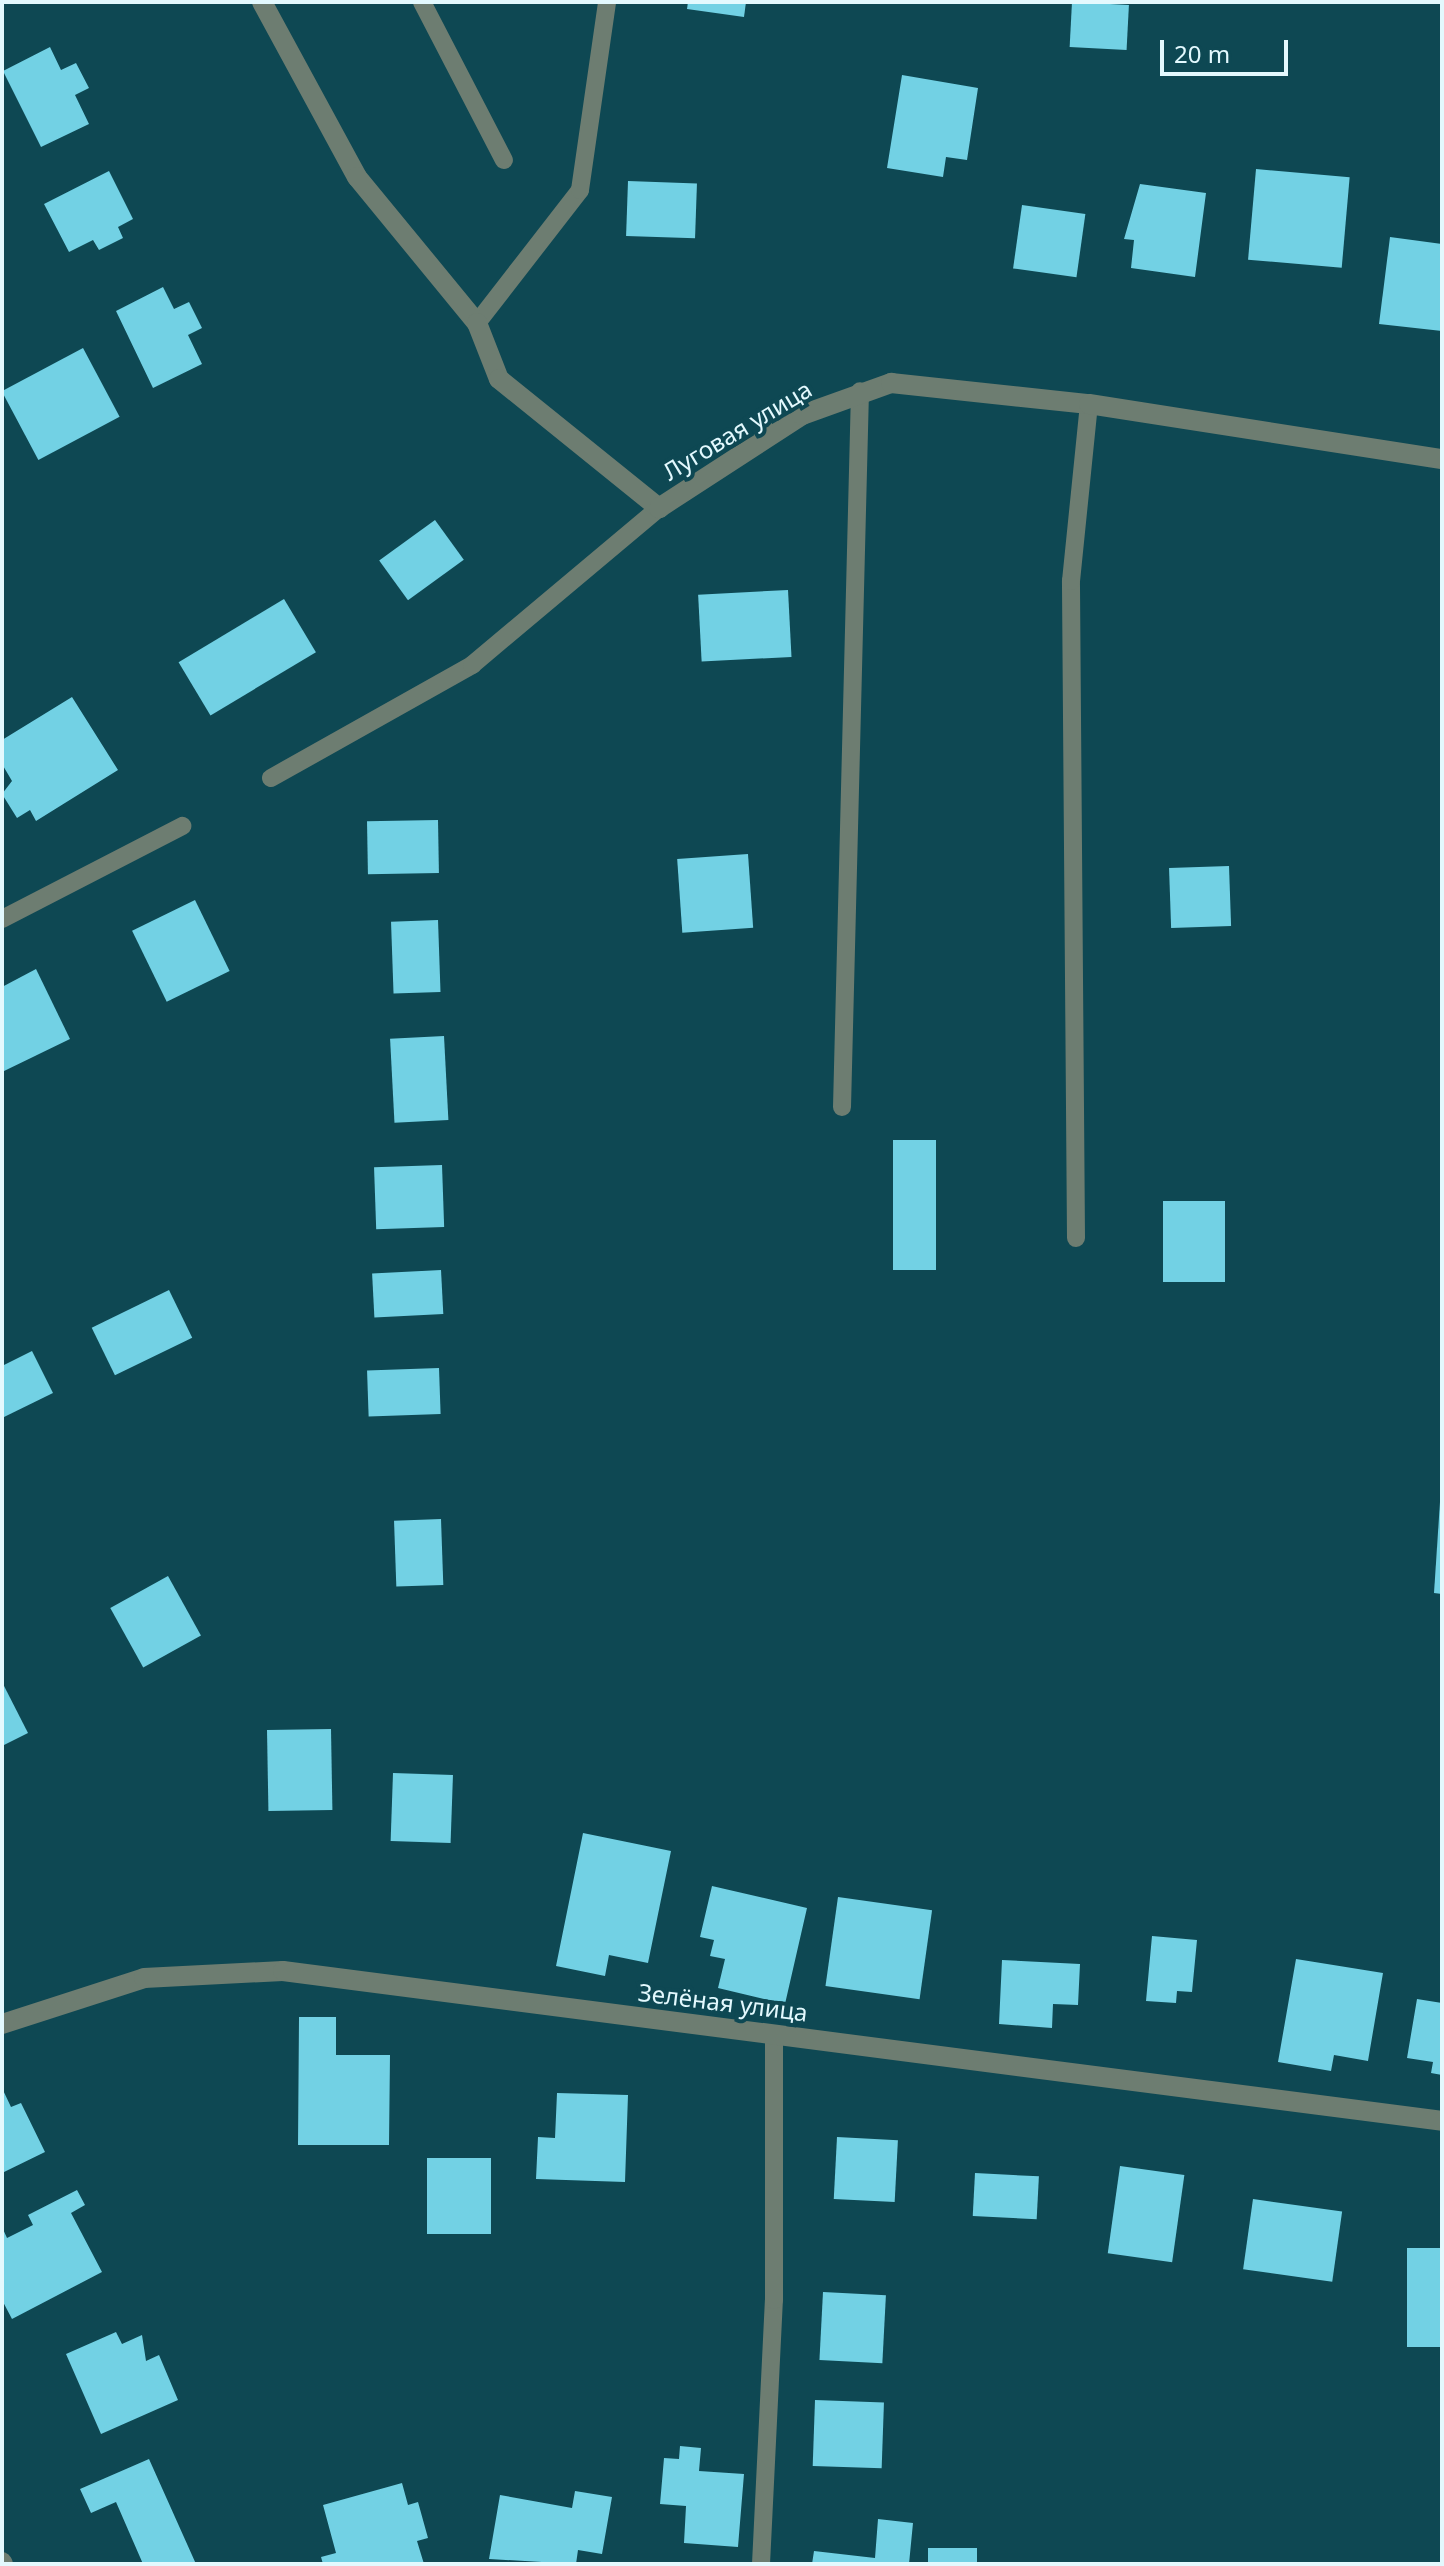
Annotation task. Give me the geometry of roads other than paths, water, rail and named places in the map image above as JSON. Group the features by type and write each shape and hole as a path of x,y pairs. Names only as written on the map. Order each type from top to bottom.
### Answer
{"street":[{"name":"Луговая улица","path":"262,2 357,177 477,323 499,379 659,508 802,415 860,391 891,383 1089,404 1442,459"},
{"name":"Зелёная улица","path":"2,2024 144,1978 283,1971 1442,2121"}],"lane":[{"path":"422,2 504,160"},
{"path":"477,323 580,190 607,2"},
{"path":"842,1107 860,391"},
{"path":"1076,1238 1071,581 1089,404"},
{"path":"271,778 472,665 659,508"},
{"path":"2,919 182,826"},
{"path":"761,2564 774,2300 774,2035"}]}
